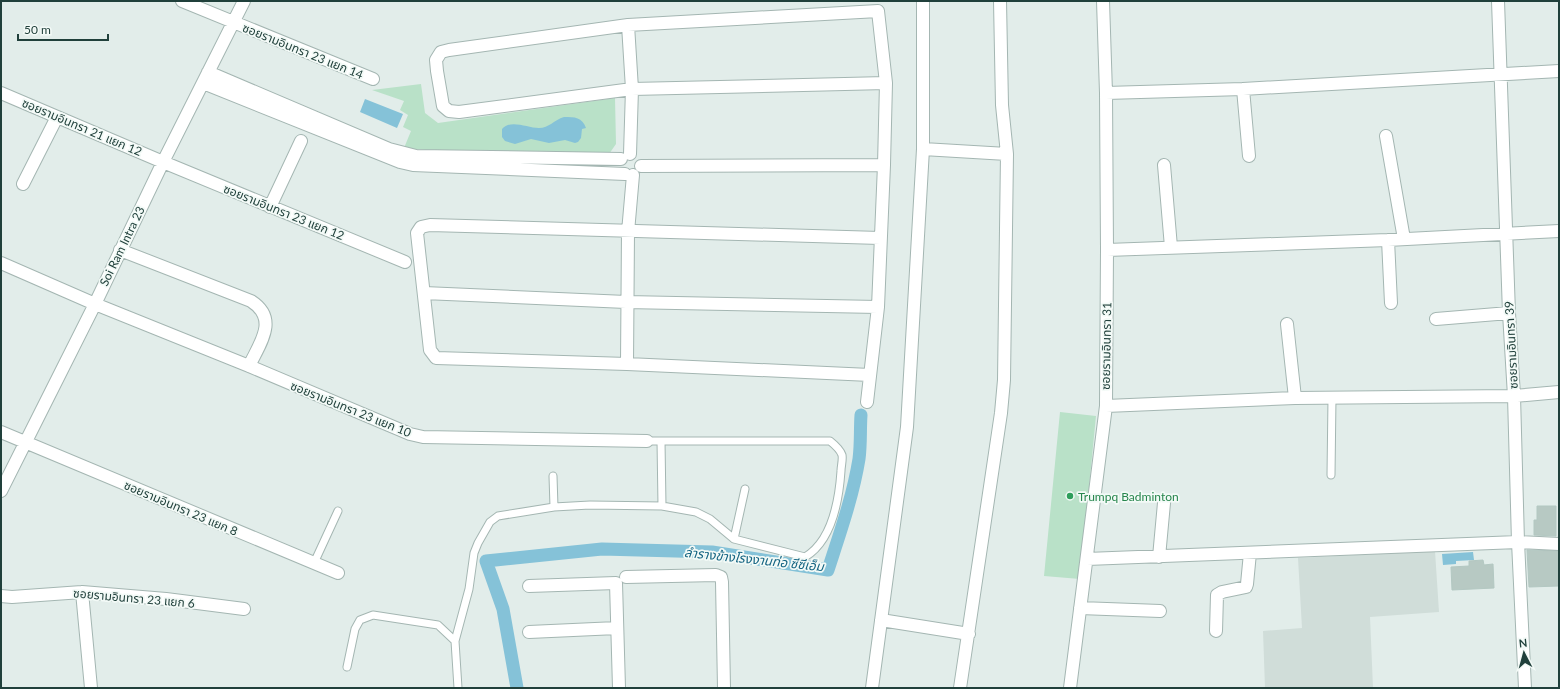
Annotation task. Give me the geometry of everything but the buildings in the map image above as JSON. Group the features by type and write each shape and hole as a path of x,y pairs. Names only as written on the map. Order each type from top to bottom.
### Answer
{"street":[{"name":"ซอยรามอินทรา 23 แยก 14","path":"182,1 373,79"},
{"name":"Soi Ram Intra 23","path":"1,491 95,304 162,162 244,1"},
{"path":"872,688 907,426 923,149 923,1"},
{"path":"960,688 1000,421 1004,380 1008,154 1002,105 1000,1"},
{"name":"ซอยรามอินทรา 31","path":"1070,688 1106,406 1108,250 1103,1"},
{"name":"ซอยรามอินทรา 39","path":"1498,1 1509,313 1514,396 1518,542 1525,688"},
{"path":"867,402 878,306 884,165 886,83 878,12 628,25 441,52 436,60 443,106 449,111 459,112 632,89 886,83"},
{"path":"628,25 632,89 625,157 621,169 629,174"},
{"path":"1106,93 1242,89 1559,71"},
{"path":"206,78 388,149 406,154 459,158 625,157 633,155 639,159 641,166 638,173 629,174 413,165 400,162 206,78"},
{"path":"1242,89 1249,156"},
{"name":"ซอยรามอินทรา 21 แยก 12","path":"1,93 162,162"},
{"path":"23,184 56,117"},
{"path":"1386,136 1404,239"},
{"path":"270,207 302,141"},
{"path":"923,149 1008,154"},
{"name":"ซอยรามอินทรา 23 แยก 12","path":"162,162 405,262"},
{"path":"641,166 884,165"},
{"path":"1164,165 1170,248"},
{"path":"627,364 626,302 629,174"},
{"path":"870,375 627,364 436,358 430,350 417,233 421,227 430,225 628,232 880,238"},
{"path":"1108,250 1388,240 1559,231"},
{"path":"1388,240 1391,303"},
{"path":"120,250 251,302 260,307 266,326 249,366"},
{"name":"ซอยรามอินทรา 23 แยก 10","path":"1,263 95,304 249,366 410,434 423,437 647,441"},
{"path":"424,292 626,302 878,306"},
{"path":"1436,319 1509,313"},
{"path":"1287,324 1295,398"},
{"path":"1106,406 1295,398 1514,396 1559,392"},
{"name":"ซอยรามอินทรา 23 แยก 8","path":"1,432 24,443 338,573"},
{"path":"1159,557 1164,503"},
{"path":"1087,559 1518,542 1559,544"},
{"path":"1216,631 1217,595 1222,592 1246,587 1250,553"},
{"path":"626,577 716,575 721,577 724,688"},
{"path":"529,586 616,583 620,688"},
{"path":"82,592 91,688"},
{"name":"ซอยรามอินทรา 23 แยก 6","path":"1,596 12,597 82,592 166,599 244,609"},
{"path":"1080,608 1160,611"},
{"path":"881,620 969,634"},
{"path":"529,632 618,628"}],"lane":[{"path":"1332,398 1332,475"},
{"path":"458,688 455,641 469,589 474,553 490,522 498,516 554,507 590,505 662,506 696,512 710,519 734,539 805,557 819,544 830,525 840,488 842,455 837,446 830,442 821,440 647,441"},
{"path":"661,441 662,506"},
{"path":"553,476 554,507"},
{"path":"734,539 745,489"},
{"path":"314,563 338,511"},
{"path":"347,667 355,629 360,620 373,615 438,625 455,641"}],"shaded area":[{"path":"1435,551 1439,612 1370,617 1373,688 1265,688 1263,631 1302,628 1298,558"}],"green space":[{"path":"421,84 425,113 438,123 615,98 616,144 609,154 437,151 404,148 411,131 403,127 408,115 400,110 404,101 372,90"},
{"name":"Trumpq Badminton","path":"1060,412 1096,416 1080,579 1044,576"}],"water":[{"path":"365,99 403,114 397,128 360,112"},
{"path":"564,117 578,118 584,124 586,128 582,129 581,138 578,142 575,143 565,140 549,143 531,139 515,144 505,141 502,137 502,129 506,126 514,124 534,128 543,128"},
{"path":"1473,552 1474,560 1456,561 1456,564 1443,565 1442,554"}],"waterway":[{"name":"ลำรางข้างโรงงานท่อ ซีซีเอ็ม","path":"517,688 503,609 486,561 602,549 712,552 828,570 846,514 856,473 860,453 861,415"}],"place":[{"name":"Trumpq Badminton","path":"1070,496"}]}
